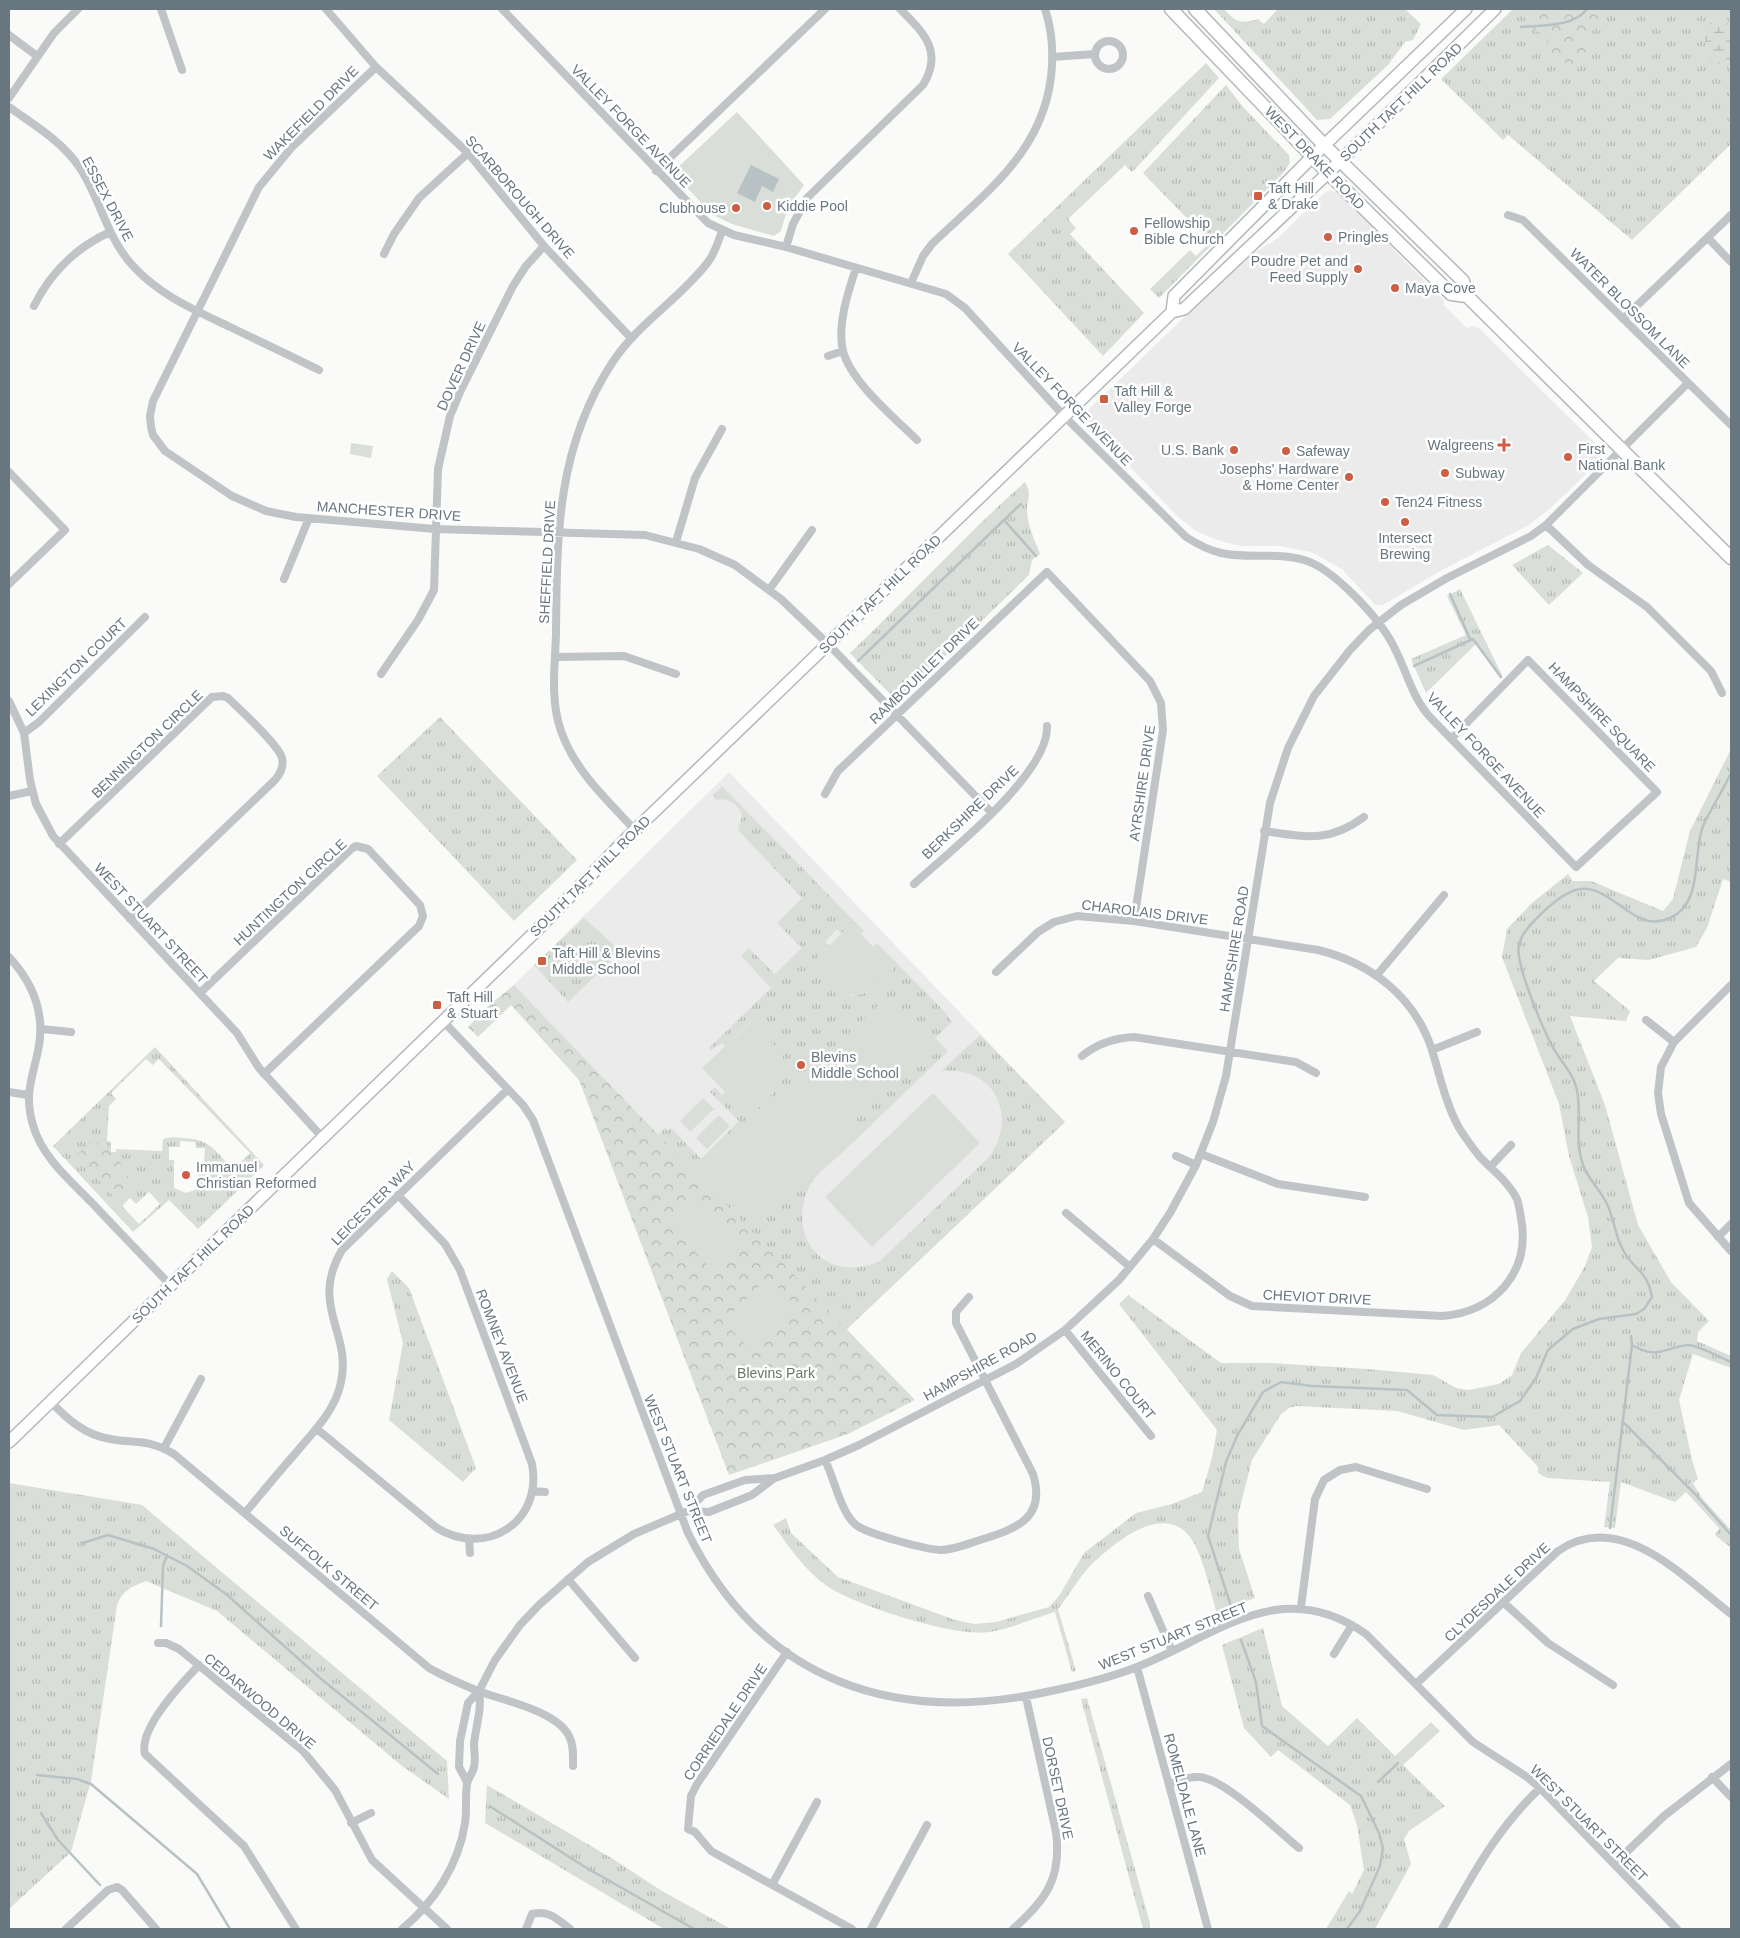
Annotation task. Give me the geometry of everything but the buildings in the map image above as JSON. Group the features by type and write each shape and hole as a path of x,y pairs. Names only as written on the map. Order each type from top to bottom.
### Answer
{"main road":[{"name":"WEST DRAKE ROAD","path":"1171,9 1312,157 1451,294 1467,296"},
{"name":"WEST DRAKE ROAD","path":"1195,9 1325,146 1463,280 1467,296 1731,558"},
{"name":"SOUTH TAFT HILL ROAD","path":"1172,312 1174,296 1312,157 1466,9"},
{"name":"SOUTH TAFT HILL ROAD","path":"9,1442 442,1020 533,934 635,830 1064,416 1172,312 1184,309 1328,173 1495,9"}],"street":[{"path":"9,98 54,33 78,9"},
{"path":"161,9 182,70"},
{"name":"SCARBOROUGH DRIVE","path":"326,9 376,67 468,153 544,246 631,338"},
{"name":"VALLEY FORGE AVENUE","path":"502,9 708,223 722,231 946,294 965,308 1064,416 1186,537 1202,546 1222,553 1291,556 1317,565 1339,580 1392,642 1420,706 1576,867"},
{"path":"656,171 825,9"},
{"path":"786,248 792,224 807,198 923,85 927,78 932,61 929,43 925,35 900,9"},
{"path":"911,283 923,256 932,244 1009,170 1031,140 1042,117 1049,93 1052,56 1045,9"},
{"path":"9,35 37,56"},
{"path":"1052,56 1094,54"},
{"name":"WAKEFIELD DRIVE","path":"197,311 249,205 268,175 292,146 376,67"},
{"name":"ESSEX DRIVE","path":"9,106 68,151 88,182 120,250 145,278 166,294 197,311 319,370"},
{"path":"384,254 394,234 419,198 468,153"},
{"name":"WATER BLOSSOM LANE","path":"1508,215 1523,220 1731,425"},
{"path":"1623,319 1731,215"},
{"name":"SHEFFIELD DRIVE","path":"635,830 582,772 568,750 556,712 558,532 565,475 580,423 599,384 631,338 707,263 722,231"},
{"path":"34,306 47,283 59,268 81,248 110,232"},
{"path":"1708,238 1731,262"},
{"name":"DOVER DRIVE","path":"381,674 418,620 434,590 437,566 435,529 438,469 450,416 460,390 513,286 526,266 544,246"},
{"path":"856,268 848,293 842,325 843,351 852,369 869,390 917,440"},
{"name":"MANCHESTER DRIVE","path":"197,311 153,401 150,416 153,435 165,450 232,496 266,510 309,518 435,529 645,535 699,549 735,564 770,590 828,644 991,812"},
{"path":"828,356 843,351"},
{"name":"HAMPSHIRE ROAD","path":"467,1782 459,1767 460,1741 468,1703 479,1691 507,1641 539,1605 568,1579 612,1546 684,1512 703,1495 745,1480 775,1478 825,1460 1016,1364 1065,1330 1107,1293 1130,1267 1152,1239 1196,1165 1213,1122 1230,1051 1250,939 1264,831 1279,772 1288,748 1314,696 1350,650 1377,623 1421,592 1505,550 1546,525 1688,383"},
{"path":"676,542 695,478 722,430"},
{"path":"9,472 65,530 9,584"},
{"path":"284,579 309,518"},
{"path":"1546,525 1588,566 1647,607 1711,671 1722,693"},
{"path":"770,590 812,530"},
{"name":"RAMBOUILLET DRIVE","path":"825,794 838,771 1048,572"},
{"name":"AYRSHIRE DRIVE","path":"1048,572 1142,670 1156,691 1161,703 1163,730 1134,921"},
{"name":"LEXINGTON COURT","path":"24,733 39,722 145,617"},
{"path":"556,657 624,656 676,674"},
{"name":"HAMPSHIRE SQUARE","path":"1452,739 1528,660 1657,792 1576,867"},
{"name":"BENNINGTON CIRCLE","path":"59,844 212,698 223,696 228,698 278,750 283,763 282,770 275,780 130,919"},
{"name":"WEST STUART STREET","path":"9,701 24,733 32,791 43,819 59,844 237,1034 264,1074 323,1138"},
{"name":"BERKSHIRE DRIVE","path":"914,884 1017,787 1034,766 1047,737 1047,726"},
{"path":"9,796 32,791"},
{"path":"1264,831 1300,837 1328,836 1351,826 1364,817"},
{"name":"HUNTINGTON CIRCLE","path":"200,993 351,848 356,846 368,849 420,905 423,916 419,926 264,1074"},
{"path":"1377,975 1444,895"},
{"name":"CHAROLAIS DRIVE","path":"996,972 1038,932 1059,920 1077,916 1091,916 1250,939 1334,954 1377,975 1400,995 1425,1031 1449,1109 1468,1141 1508,1184 1518,1201 1523,1233 1521,1254 1517,1267 1510,1279 1497,1295"},
{"path":"9,957 20,970 34,993 42,1029 28,1096 33,1125 44,1150 171,1286"},
{"path":"1731,985 1674,1042 1666,1054 1659,1078 1658,1093 1661,1114 1689,1203 1731,1251"},
{"name":"WEST STUART STREET","path":"442,1020 523,1105 540,1134 700,1557 725,1593 759,1630 787,1652 817,1670 849,1685 896,1699 954,1704 1026,1696 1097,1680 1137,1667 1243,1619 1267,1611 1301,1607 1325,1612 1352,1625 1379,1646 1473,1742 1527,1776 1677,1929"},
{"path":"1646,1020 1674,1042"},
{"path":"42,1029 71,1032"},
{"path":"1432,1050 1477,1032"},
{"path":"1082,1056 1102,1043 1122,1038 1230,1051 1296,1062 1316,1073"},
{"name":"LEICESTER WAY","path":"244,1513 317,1429 337,1396 343,1369 342,1349 329,1305 329,1290 334,1266 350,1240 508,1089"},
{"path":"9,1092 28,1096"},
{"path":"1491,1166 1511,1145"},
{"path":"1201,1154 1278,1184 1365,1197"},
{"path":"1176,1156 1196,1165"},
{"name":"ROMNEY AVENUE","path":"398,1195 445,1244 460,1270 532,1464 532,1491 526,1509 515,1522 490,1537 469,1539"},
{"path":"1066,1213 1130,1267"},
{"path":"1718,1237 1731,1224"},
{"name":"CHEVIOT DRIVE","path":"1152,1239 1230,1296 1252,1306 1442,1316 1469,1311 1497,1295"},
{"path":"825,1460 849,1518 870,1532 927,1548 942,1550 1012,1530 1023,1522 1032,1511 1037,1485 1034,1474 956,1323 956,1312 969,1297"},
{"name":"MERINO COURT","path":"1065,1330 1151,1436"},
{"path":"164,1448 201,1378"},
{"name":"SUFFOLK STREET","path":"51,1402 64,1416 90,1433 109,1439 133,1440 164,1448 174,1454 429,1668 479,1691 544,1715 561,1726 570,1736 573,1745 573,1766"},
{"path":"317,1429 437,1528 458,1538 469,1539 470,1553"},
{"path":"1301,1607 1315,1498 1324,1480 1340,1470 1356,1467 1427,1489"},
{"name":"HAMPSHIRE ROAD","path":"684,1512 709,1512 752,1495 775,1478"},
{"path":"532,1491 545,1492"},
{"name":"CLYDESDALE DRIVE","path":"1416,1684 1503,1602 1570,1544 1583,1539 1622,1539 1644,1548 1731,1614"},
{"path":"568,1579 636,1658"},
{"path":"1148,1596 1172,1651"},
{"path":"1503,1602 1548,1643 1613,1685"},
{"path":"1334,1654 1352,1625"},
{"name":"CEDARWOOD DRIVE","path":"158,1643 173,1645 303,1751 335,1790 372,1860 447,1929"},
{"name":"CORRIEDALE DRIVE","path":"787,1652 697,1784 690,1806 688,1829 695,1832 703,1844 852,1929"},
{"path":"198,1665 165,1704 146,1737 143,1748 145,1754 244,1846 296,1929"},
{"name":"ROMELDALE LANE","path":"1137,1667 1208,1929"},
{"name":"HAMPSHIRE ROAD","path":"402,1929 424,1908 447,1875 462,1839 466,1821 467,1782 474,1767 474,1744 481,1709 479,1691"},
{"name":"DORSET DRIVE","path":"1013,1929 1034,1910 1048,1891 1055,1873 1058,1854 1056,1832 1026,1696"},
{"path":"1614,1864 1664,1816 1731,1764"},
{"path":"1169,1784 1191,1777 1201,1777 1218,1783 1299,1848"},
{"path":"1712,1777 1731,1797"},
{"path":"1442,1929 1490,1847 1518,1809 1540,1788"},
{"path":"772,1885 817,1802"},
{"path":"351,1823 372,1813"},
{"path":"871,1929 927,1825"},
{"path":"66,1929 108,1890 116,1887 128,1896 156,1929"},
{"path":"526,1929 532,1914 543,1912 551,1914 570,1929"},
{"path":"1022,1922 1028,1929"}],"shaded area":[{"path":"751,165 779,179 773,192 762,186 755,202 737,193"},
{"path":"1330,190 1341,194 1371,223 1394,250 1444,300 1444,305 1467,328 1473,326 1479,328 1602,450 1600,460 1551,508 1529,525 1442,570 1383,605 1375,605 1342,569 1311,552 1279,546 1240,546 1217,540 1196,531 1178,517 1085,420 1087,411 1202,300 1254,253 1278,238 1324,193"},
{"name":"Blevins Middle School","path":"729,772 1065,1122 847,1329 514,985"}],"green space":[{"path":"1214,9 1224,9 1239,21 1247,22 1258,19 1264,24 1278,9 1405,9 1421,24 1413,40 1405,42 1388,65 1330,119 1317,120"},
{"path":"1513,9 1731,9 1731,144 1632,240 1508,135 1503,140 1441,79"},
{"path":"1563,9 1608,9 1586,40 1586,51 1572,64 1554,61 1548,49 1547,35 1530,29 1525,19 1542,13 1557,13"},
{"path":"1722,18 1731,27 1731,60 1721,64 1713,63 1707,50 1705,36 1709,24"},
{"path":"1206,63 1219,78 1132,172 1125,165 1068,219 1076,228 1070,234 1144,313 1103,356 1008,254"},
{"path":"1226,85 1243,107 1289,155 1290,163 1283,173 1159,298 1150,289 1190,250 1196,256 1210,242 1143,173"},
{"path":"737,112 804,185 788,207 781,231 774,236 732,224 713,215 676,176 676,169"},
{"path":"351,443 373,446 371,458 350,454"},
{"path":"1025,482 1029,490 1027,508 1029,523 1040,554 1032,560 1029,575 903,697 894,698 850,653"},
{"path":"1548,545 1583,573 1549,605 1512,565"},
{"path":"1460,589 1502,675 1500,678 1476,644 1426,693 1411,659 1466,635 1447,596"},
{"path":"440,717 577,860 514,921 377,776"},
{"path":"1731,749 1731,882 1723,879 1707,928 1696,947 1649,960 1618,958 1594,981 1630,1011 1626,1021 1570,1016 1605,1105 1638,1225 1671,1282 1709,1321 1698,1332 1697,1341 1731,1356 1731,1368 1693,1354 1679,1400 1698,1479 1693,1483 1702,1498 1731,1530 1731,1548 1715,1535 1719,1528 1686,1492 1675,1502 1621,1482 1615,1528 1604,1527 1610,1482 1547,1478 1538,1473 1538,1467 1499,1425 1464,1430 1397,1411 1296,1406 1289,1408 1281,1414 1252,1460 1238,1515 1239,1549 1255,1598 1217,1613 1202,1563 1190,1537 1179,1527 1166,1523 1138,1530 1111,1547 1090,1566 1058,1609 1076,1671 1072,1672 1055,1612 989,1632 953,1630 903,1618 855,1600 823,1583 802,1563 773,1525 786,1518 791,1533 838,1577 955,1620 974,1624 996,1622 1049,1607 1059,1596 1084,1553 1136,1513 1172,1504 1202,1492 1212,1458 1217,1430 1119,1304 1128,1295 1221,1363 1270,1363 1433,1375 1456,1388 1469,1390 1499,1384 1512,1375 1521,1353 1566,1299 1585,1266 1592,1247 1588,1217 1569,1156 1559,1104 1502,957 1507,929 1532,903 1568,874 1573,881 1591,881 1663,911 1673,899 1690,831"},
{"path":"722,786 864,931 861,934 851,924 841,934 837,929 825,942 829,946 809,966 851,996 869,992 894,968 873,947 877,943 945,1012 952,1022 935,1038 948,1051 823,1169 811,1183 803,1206 803,1224 807,1240 816,1253 828,1262 843,1267 861,1267 880,1261 989,1157 998,1141 1002,1125 1001,1110 996,1096 987,1085 975,1076 960,1071 941,1071 980,1035 1065,1122 843,1333 654,1139 665,1128 667,1131 671,1128 701,1159 739,1121 710,1092 715,1087 722,1095 725,1092 749,1116 751,1021 725,1046 722,1043 711,1050 709,1048 771,988 741,956 749,948 775,974 802,948 777,923 802,898 738,830 742,816 736,805 725,800 716,800 713,796"},
{"path":"584,918 616,947 616,956 568,1002 534,965"},
{"path":"851,924 894,968 875,988 859,995 842,993 835,989 809,966"},
{"name":"Blevins Park","path":"514,985 915,1400 848,1434 729,1475 579,1080 511,1005 478,1037 468,1027 488,1006"},
{"path":"886,998 932,1048 855,1120 862,1127 759,1225 705,1168"},
{"path":"752,1021 783,1055 781,1086 749,1117 702,1068"},
{"path":"155,1047 264,1165 198,1229 169,1200 133,1232 53,1146","holes":["146,1059 153,1065 159,1059 250,1153 233,1170 212,1147 200,1140 173,1137 163,1139 162,1151 116,1149 116,1152 111,1152 111,1142 107,1141 109,1106 116,1099 111,1093","180,1141 195,1142 196,1148 205,1148 204,1162 199,1162 198,1189 186,1193 174,1188 174,1160 169,1160 169,1147 180,1147","149,1192 160,1204 139,1224 122,1206 130,1198 136,1204"]},
{"path":"933,1093 980,1143 872,1247 825,1197"},
{"path":"703,1098 714,1109 690,1132 680,1121"},
{"path":"719,1115 730,1126 707,1149 696,1138"},
{"path":"89,1143 103,1143 122,1165 120,1168 133,1182 116,1199 76,1156"},
{"path":"696,1198 738,1244 711,1269 668,1223"},
{"path":"392,1271 409,1288 476,1468 463,1482 389,1420 403,1343 387,1279"},
{"path":"768,1278 794,1304 749,1348 723,1321"},
{"path":"9,1483 142,1505 447,1761 449,1799 402,1766 217,1611 146,1581 128,1590 117,1605 91,1781 71,1852 9,1909"},
{"path":"1263,1628 1282,1706 1328,1746 1357,1718 1395,1756 1431,1722 1440,1731 1403,1765 1445,1806 1409,1831 1404,1839 1411,1864 1375,1929 1326,1929 1349,1891 1352,1894 1364,1870 1357,1825 1350,1805 1278,1750 1271,1757 1244,1728 1222,1645"},
{"path":"1087,1698 1150,1923 1150,1929 1143,1929 1081,1699"},
{"path":"487,1785 613,1859 662,1891 731,1929 664,1929 485,1823"}],"waterway":[{"path":"1521,27 1566,22 1581,15 1587,9"},
{"path":"1021,504 1004,520 1036,556"},
{"path":"858,661 1004,520"},
{"path":"1450,594 1470,639"},
{"path":"1414,666 1473,639 1501,677"},
{"path":"1231,1606 1208,1536 1226,1462 1237,1436 1263,1392 1281,1382 1312,1386 1407,1390 1437,1415 1492,1417 1520,1401 1536,1378 1548,1350 1573,1329 1599,1319 1636,1314 1644,1309 1652,1297 1644,1275 1623,1250 1607,1204 1583,1165 1579,1146 1576,1085 1544,1030 1521,966 1519,945 1525,931 1539,916 1556,901 1575,890 1593,890 1604,895 1635,916 1646,920 1657,922 1670,918 1681,911 1688,901 1692,890 1703,826 1731,773"},
{"path":"1610,1528 1632,1345 1631,1336"},
{"path":"1632,1345 1648,1352 1660,1352 1688,1345 1703,1349 1731,1362"},
{"path":"1622,1421 1694,1493 1731,1535"},
{"path":"83,1543 108,1535 154,1549 187,1566 226,1594 320,1678 438,1774"},
{"path":"161,1626 163,1566 167,1555"},
{"path":"1241,1640 1256,1682 1262,1726 1361,1796 1379,1833 1383,1848 1380,1866 1360,1911 1347,1929"},
{"path":"1378,1782 1398,1763"},
{"path":"37,1775 77,1779 91,1784 197,1874 230,1929"},
{"path":"491,1807 585,1867 694,1929"},
{"path":"41,1813 58,1840 100,1885"}],"place":[{"name":"Taft Hill & Drake","path":"1258,196"},
{"name":"Kiddie Pool","path":"767,206"},
{"name":"Clubhouse","path":"736,208"},
{"name":"Fellowship Bible Church","path":"1134,231"},
{"name":"Pringles","path":"1328,237"},
{"name":"Poudre Pet and Feed Supply","path":"1358,269"},
{"name":"Maya Cove","path":"1395,288"},
{"name":"Taft Hill & Valley Forge","path":"1104,399"},
{"name":"Walgreens","path":"1504,445"},
{"name":"U.S. Bank","path":"1234,450"},
{"name":"Safeway","path":"1286,451"},
{"name":"First National Bank","path":"1568,457"},
{"name":"Subway","path":"1445,473"},
{"name":"Josephs' Hardware & Home Center","path":"1349,477"},
{"name":"Ten24 Fitness","path":"1385,502"},
{"name":"Intersect Brewing","path":"1405,522"},
{"name":"Taft Hill & Blevins Middle School","path":"542,961"},
{"name":"Taft Hill & Stuart","path":"437,1005"},
{"name":"Blevins Middle School","path":"801,1065"},
{"name":"Immanuel Christian Reformed","path":"186,1175"}]}
